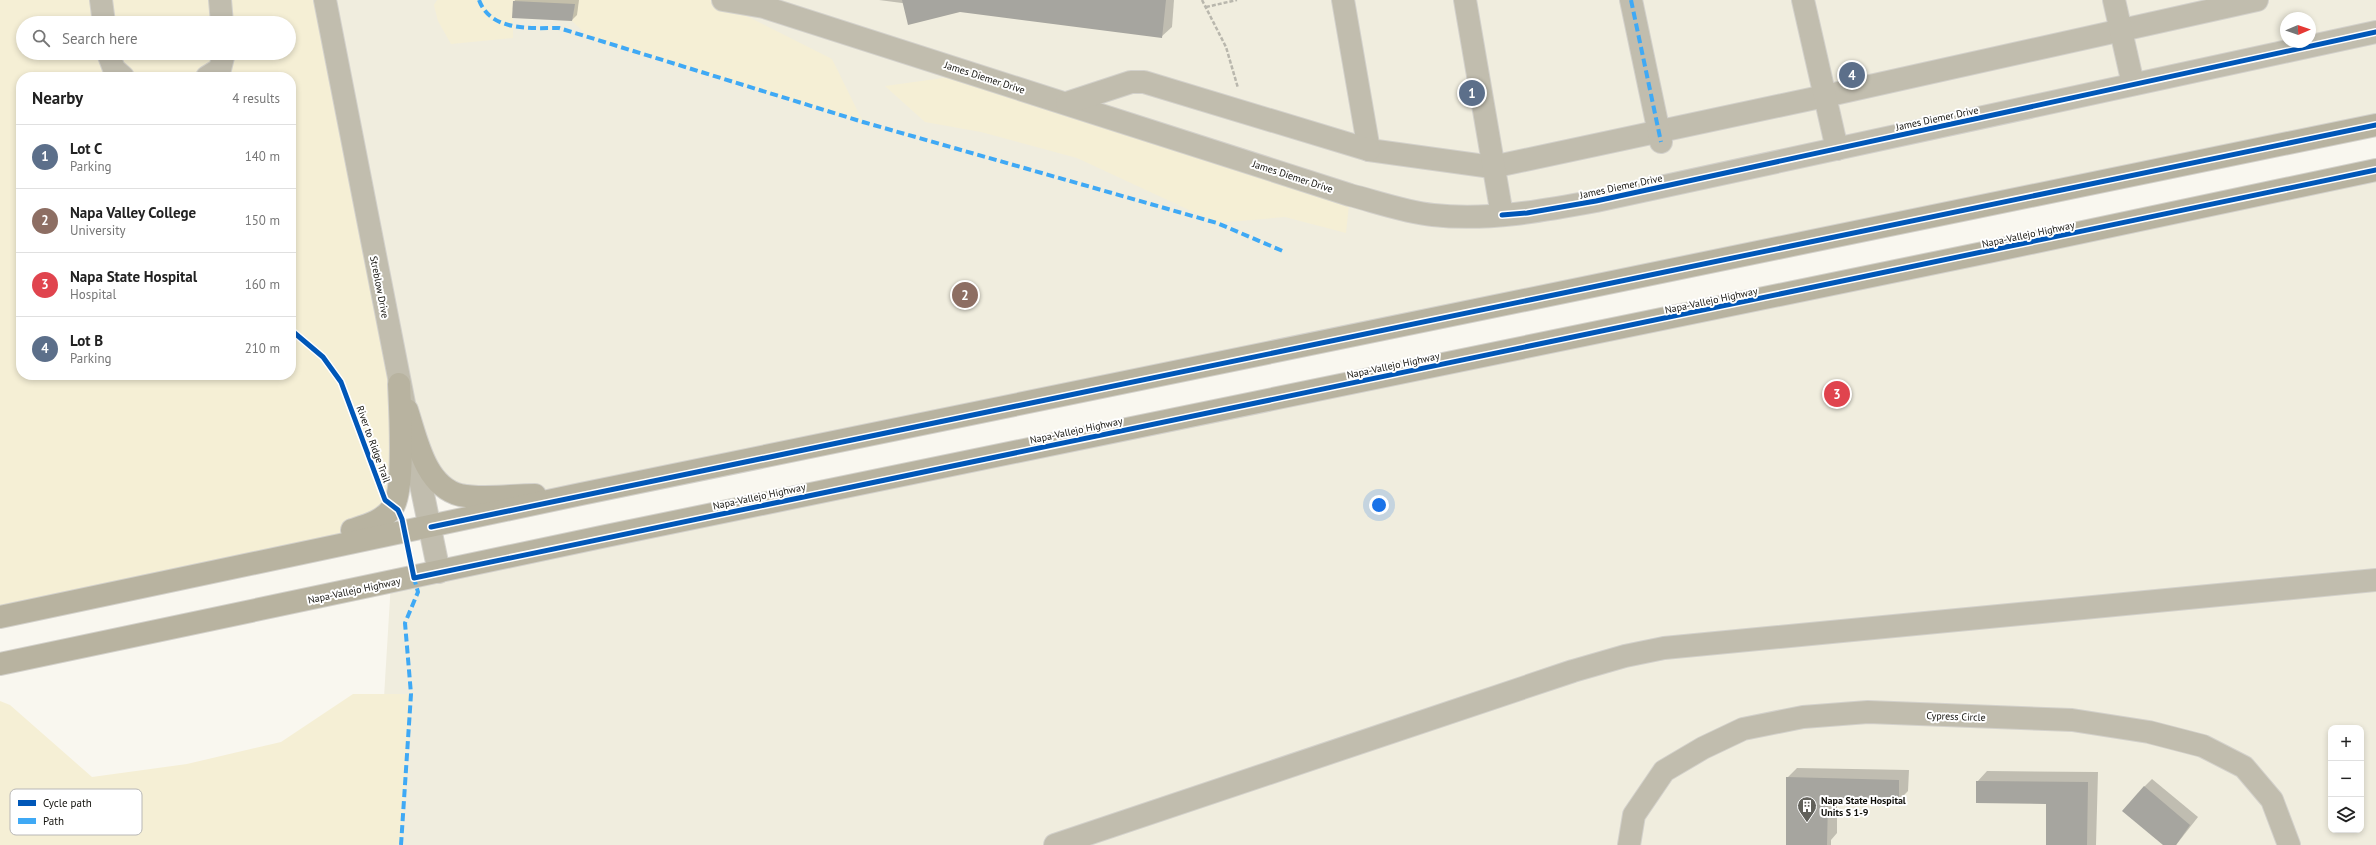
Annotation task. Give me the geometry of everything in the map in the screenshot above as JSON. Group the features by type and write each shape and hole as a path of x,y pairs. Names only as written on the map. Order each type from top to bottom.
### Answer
{"main road":[{"path":"0,617 431,527 581,494 2376,125"},
{"name":"Napa-Vallejo Highway","path":"0,664 2376,170"},
{"path":"399,384 416,439 428,469 441,486 452,492 472,496 581,494"},
{"path":"256,563 378,522 394,506 401,455 399,384"}],"street":[{"path":"101,0 103,16"},
{"path":"220,0 221,16"},
{"name":"Streblow Drive","path":"324,0 399,384 431,527 439,572"},
{"name":"James Diemer Drive","path":"723,0 758,4 1392,206 1432,215 1502,215 1565,207 2376,32"},
{"path":"1343,0 1369,150"},
{"path":"1465,0 1492,167 1502,215"},
{"path":"1630,0 1659,136"},
{"path":"1803,0 1837,149"},
{"path":"2114,0 2134,84"},
{"path":"1067,103 1138,82 1369,150 1492,167 1659,136 1825,96 2257,0"},
{"path":"111,60 114,69 117,72"},
{"path":"215,72 220,69 222,60"},
{"path":"1055,845 1573,671 1625,656 1664,648 2376,580"},
{"name":"Cypress Circle","path":"1629,845 1634,815 1664,771 1702,748 1743,729 1803,717 1868,712 2072,720 2149,732 2203,746 2244,767 2272,800 2290,845"}],"path":[{"path":"1202,0 1220,33 1233,66 1238,91 1236,110"},
{"path":"1206,7 1237,0"}],"shaded area":[{"path":"0,0 325,0 399,384 394,506 342,533 256,563 0,617"},
{"path":"325,0 2376,0 2376,125 581,494 472,496 428,469"},
{"path":"437,0 715,0 832,59 863,122 590,38 572,21 575,5 513,1 513,38 451,44 438,21 434,5"},
{"path":"972,74 1350,195 1346,233 1285,217 1217,223 1077,158 981,132 925,122 885,86"},
{"path":"2376,170 2376,845 375,845 391,582"},
{"path":"353,694 411,694 401,845 0,845 0,701 10,705 92,777 187,764 281,742"}],"building":[{"path":"902,0 1166,0 1162,38 960,12 908,25"},
{"path":"513,1 575,4 572,21 512,18"},
{"name":"Napa State Hospital Units S 1-9","path":"1786,777 1899,780 1899,802 1828,801 1827,845 1786,845"},
{"path":"1976,781 2088,782 2087,845 2046,845 2046,804 1976,803"},
{"path":"2144,786 2190,825 2176,845 2163,845 2122,811"}],"marked path":[{"path":"479,0 485,10 493,18 502,23 525,28 559,28 863,122 1217,223 1285,252"},
{"path":"1631,0 1661,142"},
{"path":"401,845 411,694 405,623 418,592 414,578"}],"cycle path":[{"path":"1502,215 1527,213 1596,201 2376,32"},
{"path":"431,527 2376,125"},
{"name":"River to Ridge Trail","path":"296,334 323,357 341,382 385,500 398,510 402,519 414,578 2376,170"}],"place":[{"name":"Lot B","path":"1852,75"},
{"name":"Lot C","path":"1472,93"},
{"name":"Napa Valley College","path":"965,295"},
{"name":"Napa State Hospital","path":"1837,394"},
{"name":"Napa State Hospital Units S 1-9","path":"1807,823"}]}
